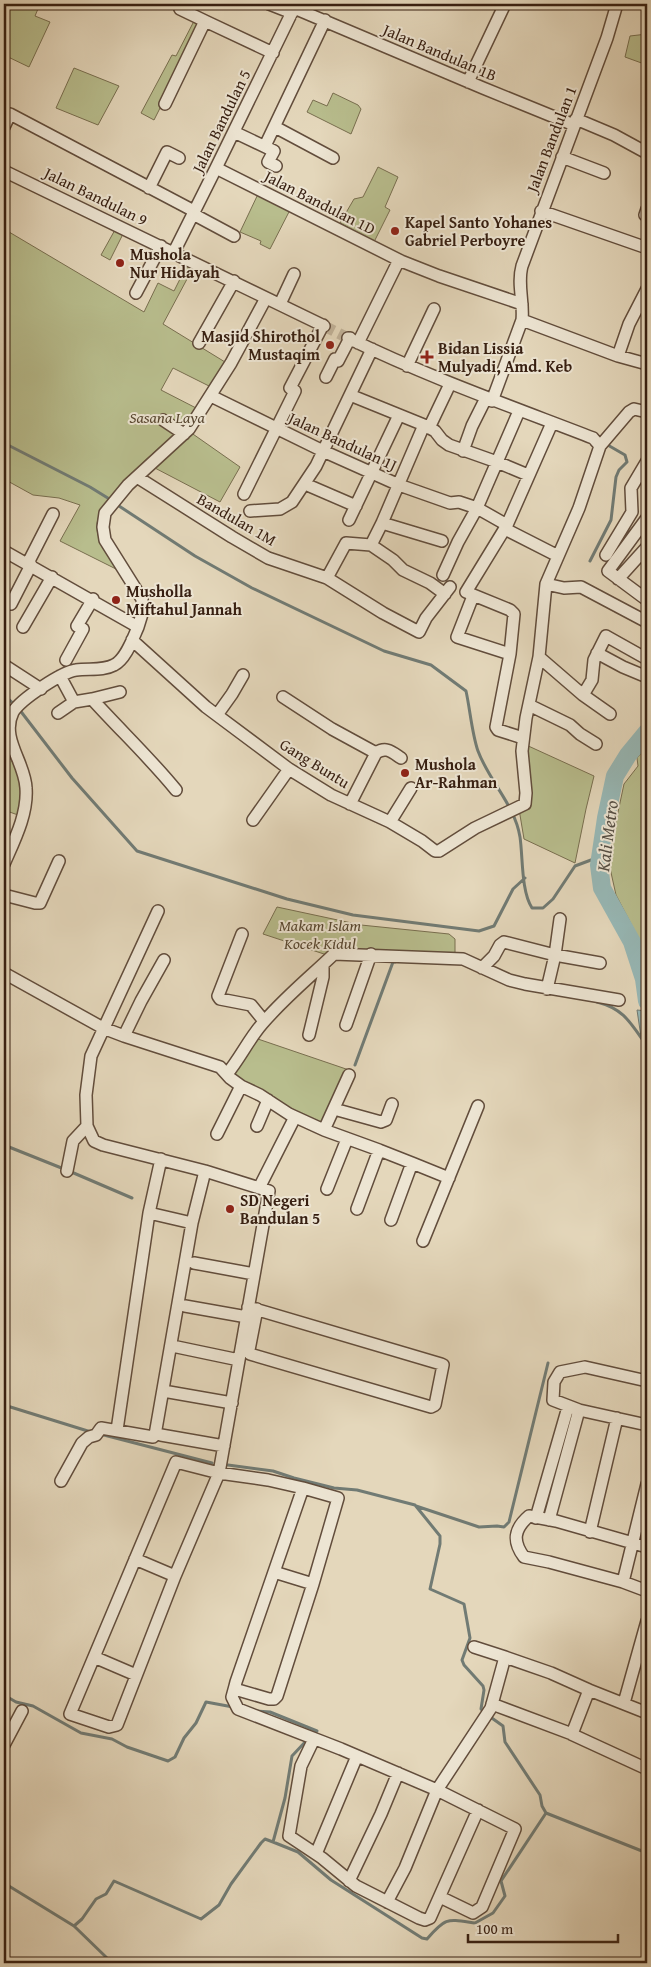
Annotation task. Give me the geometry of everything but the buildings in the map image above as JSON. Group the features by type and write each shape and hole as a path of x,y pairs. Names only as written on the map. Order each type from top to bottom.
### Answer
{"street":[{"path":"182,4 180,9 273,53"},
{"name":"Jalan Bandulan 1B","path":"269,4 294,8 325,20 468,82 614,135 647,153"},
{"path":"468,82 505,4"},
{"name":"Jalan Bandulan 1","path":"463,452 472,426 489,400 522,320 520,273 541,211 607,38 617,4"},
{"name":"Jalan Bandulan 5","path":"174,252 294,8"},
{"path":"265,146 325,20"},
{"path":"164,104 205,21"},
{"path":"4,128 10,114 194,212 234,236"},
{"path":"275,127 333,158"},
{"path":"234,132 274,151 268,162 276,166"},
{"path":"149,188 167,152 179,158"},
{"path":"562,157 604,173"},
{"name":"Jalan Bandulan 1D","path":"216,168 400,260 439,276 522,304"},
{"name":"Jalan Bandulan 9","path":"4,171 324,326 290,388 295,391 276,428"},
{"path":"541,211 647,248"},
{"path":"136,294 161,246"},
{"path":"326,377 335,359 338,361 352,340 400,260"},
{"path":"280,304 294,274"},
{"path":"199,343 234,281"},
{"path":"618,356 629,324 647,289"},
{"path":"4,864 7,847 23,815 26,788 22,768 10,742 8,733 9,723 16,708 60,676 76,670 104,668 114,665 121,659 132,640 143,608 140,593 109,547 103,533 103,521 110,506 123,491 189,429 211,396 266,298"},
{"path":"407,366 434,309"},
{"path":"522,320 618,356 647,364"},
{"path":"352,340 407,366 489,400 592,438 600,446"},
{"path":"250,511 280,509 292,502 305,484 323,451 372,349"},
{"path":"450,384 427,426 399,485 450,503 459,502 477,508 506,527 558,556"},
{"path":"350,395 435,430 449,446 497,462 528,475"},
{"name":"Jalan Bandulan 1J","path":"211,396 323,451 399,485 371,545"},
{"path":"552,422 506,527 479,568 466,592 510,610 514,614 510,654 496,728 523,738 539,657 546,584 580,508 600,446 629,412 634,409 647,412"},
{"path":"443,575 458,542 477,508 519,412"},
{"path":"349,520 400,415"},
{"path":"163,420 184,434"},
{"path":"244,494 276,428"},
{"path":"606,555 632,512 631,488 647,462"},
{"name":"Bandulan 1M","path":"137,477 268,558 327,578 383,613 419,632 426,618 447,590 403,570 393,560 371,545"},
{"path":"305,484 356,506"},
{"path":"11,604 53,514"},
{"path":"647,518 608,571 647,600"},
{"path":"382,523 442,541"},
{"path":"327,578 346,543 371,545"},
{"path":"618,579 643,561 647,547"},
{"path":"4,551 138,626"},
{"path":"23,627 52,577"},
{"path":"546,584 564,588 581,587 647,622"},
{"path":"473,596 457,637 510,654"},
{"path":"66,660 83,629 77,626 93,600"},
{"path":"583,695 592,680 597,653 606,636 647,659"},
{"name":"Gang Buntu","path":"132,640 179,684 289,769 319,788 390,822 437,851 526,801 522,764 523,738"},
{"path":"597,653 647,677"},
{"path":"539,657 583,695 610,714"},
{"path":"4,665 41,689"},
{"path":"217,715 243,675"},
{"path":"60,676 74,702"},
{"path":"58,713 74,702 120,692"},
{"path":"283,697 332,729 376,752"},
{"path":"92,699 115,725 157,766 176,790"},
{"path":"529,704 570,725 596,744"},
{"path":"350,804 376,752 387,749 401,758"},
{"path":"253,820 289,769"},
{"path":"390,822 411,788"},
{"path":"4,895 40,903 59,861"},
{"path":"158,910 91,1056 88,1069 86,1116 91,1137 97,1143 205,1171 269,1191 254,1274 251,1311 249,1350 250,1354 431,1407 435,1405 443,1365 441,1364 251,1311 185,1306"},
{"path":"547,989 555,955 560,919"},
{"path":"242,934 218,996 220,1000 251,1005 264,1021"},
{"path":"482,968 494,956 502,942 555,955 600,963"},
{"path":"227,1074 239,1060 264,1021 334,954 370,954 402,958 452,957 463,959 509,980 547,989 619,1000"},
{"path":"346,1025 370,954"},
{"path":"124,1036 164,960"},
{"path":"309,1035 323,977 323,965"},
{"path":"4,973 103,1028 220,1067 232,1080 295,1117 449,1178"},
{"path":"324,1130 349,1075"},
{"path":"218,1134 241,1086"},
{"path":"257,1126 268,1100"},
{"path":"334,1109 381,1122 386,1120 392,1104"},
{"path":"423,1241 478,1106"},
{"path":"259,1188 295,1117"},
{"path":"67,1171 73,1141 87,1126"},
{"path":"326,1189 347,1139"},
{"path":"357,1209 379,1150"},
{"path":"117,1430 149,1213 161,1159"},
{"path":"391,1220 412,1163"},
{"path":"61,1481 80,1445 89,1437 97,1434 101,1428 149,1436 156,1435 192,1223 205,1171"},
{"path":"149,1213 192,1223"},
{"path":"194,1263 254,1274"},
{"path":"235,1686 238,1690 269,1699 274,1699 276,1696 313,1584 338,1498 268,1480 219,1473 176,1462 70,1714 110,1727 117,1725 175,1576 219,1473 239,1360 251,1311"},
{"path":"178,1347 239,1360"},
{"path":"647,1381 585,1367 560,1372 554,1382 553,1400 574,1408 647,1425"},
{"path":"169,1392 232,1403"},
{"path":"536,1518 552,1462 574,1408"},
{"path":"549,1520 564,1464 574,1408"},
{"path":"590,1532 617,1418"},
{"path":"161,1435 224,1446"},
{"path":"552,1462 564,1464"},
{"path":"623,1582 647,1484"},
{"path":"303,1488 232,1696 238,1709 398,1773 437,1790 515,1829 482,1907 473,1913 440,1897"},
{"path":"647,1548 632,1542 529,1516 519,1525 516,1538 518,1549 524,1557 623,1582 647,1591"},
{"path":"135,1559 175,1576"},
{"path":"274,1572 313,1584"},
{"path":"624,1704 647,1621"},
{"path":"474,1647 551,1674 647,1712"},
{"path":"94,1657 136,1675"},
{"path":"387,1902 405,1868 437,1790 484,1721 492,1704 504,1657"},
{"path":"571,1734 589,1690"},
{"path":"492,1704 571,1734 647,1770"},
{"path":"4,1745 22,1711"},
{"path":"314,1739 301,1766 288,1832 289,1836 316,1854 349,1881 425,1920 430,1918 478,1810"},
{"path":"316,1854 357,1756"},
{"path":"349,1881 398,1773"}],"green space":[{"path":"4,4 19,6 21,4 40,4 35,16 50,22 29,67 4,55"},
{"path":"194,21 202,25 154,120 141,113 172,55 176,56"},
{"path":"647,34 647,65 625,57 630,36"},
{"path":"74,68 119,86 98,125 56,108"},
{"path":"333,93 358,105 361,109 351,134 307,112 313,100 327,106"},
{"path":"378,167 398,177 385,207 390,210 374,242 340,223 354,199 363,197"},
{"path":"259,192 291,208 270,249 260,244 261,241 240,232"},
{"path":"116,228 124,232 110,260 101,255"},
{"name":"Sasana Laya","path":"4,229 144,312 158,283 174,291 188,263 194,266 163,324 225,362 211,387 173,368 161,390 198,409 191,420 121,484 100,512 97,531 101,543 120,571 60,541 80,505 59,498 33,495 4,479"},
{"path":"190,432 240,467 220,502 153,467"},
{"path":"647,732 647,961 641,943 616,895 608,859 624,784 638,766 637,758 644,750"},
{"path":"524,744 594,776 575,863 524,839 519,809 527,804"},
{"path":"4,747 20,779 21,794 18,815 4,810"},
{"name":"Makam Islam Kocek Kidul","path":"277,907 361,925 449,934 455,939 455,953 327,955 263,934"},
{"path":"255,1038 349,1070 325,1124 288,1109 232,1075"}],"water":[{"path":"637,1010 647,1011 647,1077"}],"waterway":[{"path":"4,443 90,487 111,500"},
{"path":"590,561 611,520 616,477 619,470 627,462 625,455 606,444"},
{"path":"116,504 195,556 252,588 384,651 431,665 466,691 478,751 488,773 513,814 517,825 520,837 524,883 528,901 532,908 543,908 553,899 575,866 591,860 599,865"},
{"path":"4,695 15,705"},
{"path":"19,709 72,778 137,851 287,899 353,915 479,931 494,926 513,889 525,878"},
{"name":"Kali Metro","path":"647,732 628,755 615,776 599,865 602,888 632,942 644,979 647,1001"},
{"path":"355,1065 393,962 395,962"},
{"path":"597,1002 618,1011 642,1039 647,1038"},
{"path":"4,1145 64,1169"},
{"path":"69,1171 132,1198"},
{"path":"416,1506 479,1527 504,1527 509,1522 548,1363"},
{"path":"4,1405 91,1432"},
{"path":"100,1434 212,1463"},
{"path":"228,1465 273,1471 334,1488 357,1490 415,1505 440,1536 430,1589 464,1604 470,1638 462,1660 464,1665 483,1686 481,1709 484,1712"},
{"path":"4,1695 16,1702 33,1706 81,1733 112,1739 127,1747 168,1761 175,1757 184,1738 196,1723 206,1702 233,1707"},
{"path":"256,1711 270,1712 317,1731 312,1735"},
{"path":"489,1716 503,1726 505,1742 540,1795 542,1806 546,1813"},
{"path":"307,1740 292,1756 285,1798 273,1842 298,1852 331,1880 422,1938 427,1939 443,1923 448,1921 475,1923 493,1913 505,1896 501,1881 546,1813 647,1853"},
{"path":"74,1926 82,1919 96,1899 106,1894 114,1881 201,1919 219,1905 231,1884 261,1843 265,1839 273,1842"},
{"path":"4,1883 74,1926 107,1958 117,1963"}],"tunnel":[{"path":"324,326 348,338"}],"place":[{"name":"Kapel Santo Yohanes Gabriel Perboyre","path":"395,231"},
{"name":"Mushola Nur Hidayah","path":"120,263"},
{"name":"Masjid Shirothol Mustaqim","path":"330,345"},
{"name":"Bidan Lissia Mulyadi, Amd. Keb","path":"427,357"},
{"name":"Musholla Miftahul Jannah","path":"116,600"},
{"name":"Mushola Ar-Rahman","path":"405,773"},
{"name":"SD Negeri Bandulan 5","path":"230,1209"}]}
